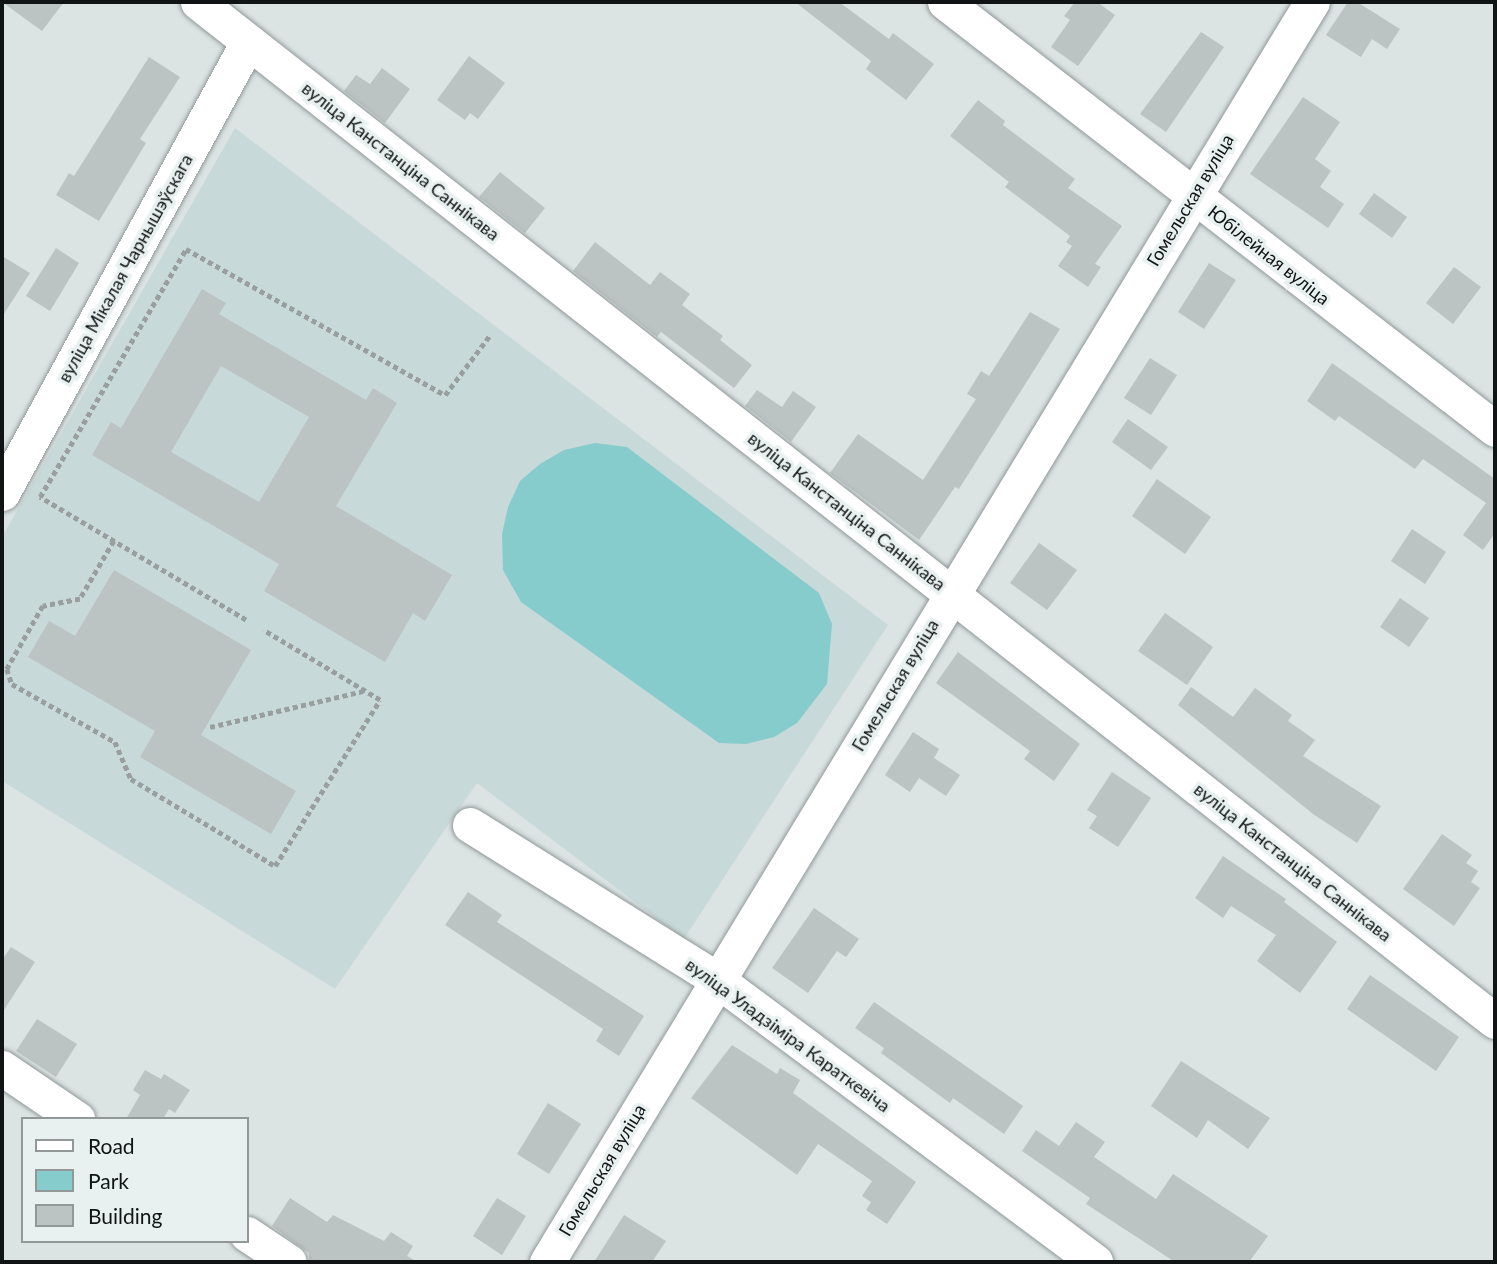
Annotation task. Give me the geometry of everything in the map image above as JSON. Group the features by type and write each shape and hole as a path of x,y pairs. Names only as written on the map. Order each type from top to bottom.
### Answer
{"street":[{"name":"вуліца Канстанціна Саннікава","path":"198,2 1495,1021"},
{"name":"Юбілейная вуліца","path":"945,2 1495,429"},
{"name":"Гомельская вуліца","path":"547,1262 716,979 1312,2"},
{"name":"вуліца Мікалая Чарнышэўскага","path":"2,494 10,455 248,42"},
{"name":"вуліца Уладзіміра Караткевіча","path":"470,825 716,979 1095,1262"},
{"path":"2,1068 74,1117"},
{"path":"248,1235 289,1262"}],"path":[{"path":"246,620 40,497 186,249 445,395 490,335"},
{"path":"114,541 80,599 43,606 7,669 12,684 115,742 131,779 275,866 380,700 263,630"},
{"path":"210,727 364,691"}],"shaded area":[{"path":"235,128 888,625 684,939 477,783 335,989 2,781 2,537"}],"green space":[{"path":"595,443 627,447 819,593 832,624 827,684 797,723 774,737 746,744 719,743 521,602 503,570 502,534 508,507 520,481 540,464 564,450"}],"building":[{"path":"2,2 64,2 42,31"},
{"path":"795,2 839,2 889,39 893,33 934,64 906,100 866,69 871,61"},
{"path":"1075,2 1097,2 1115,15 1078,66 1051,47 1070,20 1064,16"},
{"path":"1348,2 1357,2 1400,29 1387,49 1372,39 1361,57 1326,35"},
{"path":"1201,32 1224,47 1166,132 1140,114"},
{"path":"469,56 505,83 478,119 470,113 465,120 437,100"},
{"path":"149,57 180,77 140,139 146,143 99,221 56,195 69,173 74,176"},
{"path":"382,68 410,89 385,123 344,91 356,75 370,84"},
{"path":"1303,97 1340,122 1315,159 1331,171 1320,187 1344,204 1328,228 1250,174"},
{"path":"978,100 1005,121 1003,125 1075,179 1068,188 1122,226 1095,264 1101,267 1088,287 1058,266 1072,246 1066,242 1070,236 1005,187 1009,182 950,136"},
{"path":"500,172 545,208 525,233 479,197"},
{"path":"1374,193 1407,217 1392,238 1359,214"},
{"path":"595,242 650,285 660,272 690,294 682,305 723,336 720,340 752,365 734,388 661,332 657,337 573,271"},
{"path":"56,248 79,263 50,311 26,296"},
{"path":"2,256 30,273 2,317"},
{"path":"1209,263 1236,280 1204,329 1178,312"},
{"path":"1454,267 1481,287 1453,324 1426,303"},
{"path":"202,289 226,303 219,314 366,400 373,388 397,403 336,506 452,575 425,621 413,613 385,662 264,591 279,564 92,455 111,422 121,428","holes":["221,366 309,417 259,502 171,452"]},
{"path":"1030,312 1060,329 959,489 955,487 919,540 830,473 858,434 923,480 976,399 967,394 981,371 989,376"},
{"path":"1150,358 1177,375 1151,415 1124,398"},
{"path":"1332,363 1495,479 1495,533 1483,550 1463,535 1486,503 1423,459 1415,469 1339,416 1335,421 1307,401"},
{"path":"757,390 782,407 793,391 816,407 791,442 745,406"},
{"path":"1128,419 1168,447 1151,470 1112,442"},
{"path":"1157,479 1211,517 1185,554 1132,516"},
{"path":"1412,529 1446,552 1425,584 1391,561"},
{"path":"1039,543 1077,570 1047,610 1010,583"},
{"path":"114,570 251,650 201,735 296,791 271,834 140,757 155,731 28,657 49,621 75,636"},
{"path":"1400,598 1429,618 1409,647 1380,627"},
{"path":"1165,613 1213,647 1187,685 1138,651"},
{"path":"958,652 1080,744 1054,781 1024,759 1030,751 936,683"},
{"path":"1191,687 1233,717 1255,688 1292,715 1288,721 1315,740 1303,756 1381,806 1357,843 1313,814 1178,705"},
{"path":"913,732 939,749 934,758 960,775 946,796 919,778 910,792 885,775"},
{"path":"1112,772 1151,798 1118,847 1089,828 1097,816 1087,810"},
{"path":"1442,834 1472,855 1466,863 1478,871 1471,882 1480,888 1454,926 1403,889"},
{"path":"1223,856 1286,899 1284,902 1337,942 1300,993 1257,961 1276,935 1231,906 1223,918 1195,898"},
{"path":"468,892 502,915 497,922 644,1016 619,1056 596,1041 603,1029 445,925"},
{"path":"814,908 859,939 846,957 837,951 808,993 772,968"},
{"path":"11,947 35,962 2,1013 2,960"},
{"path":"1370,975 1459,1037 1436,1071 1347,1009"},
{"path":"874,1002 1023,1106 1004,1134 953,1098 950,1103 881,1053 884,1048 855,1028"},
{"path":"37,1019 77,1044 56,1077 16,1051"},
{"path":"732,1045 777,1074 780,1068 800,1080 793,1093 916,1182 887,1224 866,1210 871,1202 862,1196 872,1181 818,1144 797,1175 691,1098"},
{"path":"1181,1061 1270,1118 1248,1149 1208,1120 1197,1138 1151,1106"},
{"path":"145,1070 161,1079 164,1074 190,1090 175,1113 169,1109 164,1117 127,1117 140,1095 133,1090"},
{"path":"548,1103 581,1124 549,1174 517,1154"},
{"path":"1076,1122 1105,1142 1094,1157 1156,1199 1173,1174 1268,1236 1249,1262 1175,1262 1086,1204 1090,1198 1022,1151 1036,1130 1059,1146"},
{"path":"290,1198 327,1222 333,1215 384,1241 391,1232 413,1246 407,1256 418,1262 309,1262 309,1253 272,1226"},
{"path":"497,1198 526,1216 502,1255 473,1236"},
{"path":"624,1215 666,1241 652,1262 594,1262"}]}
